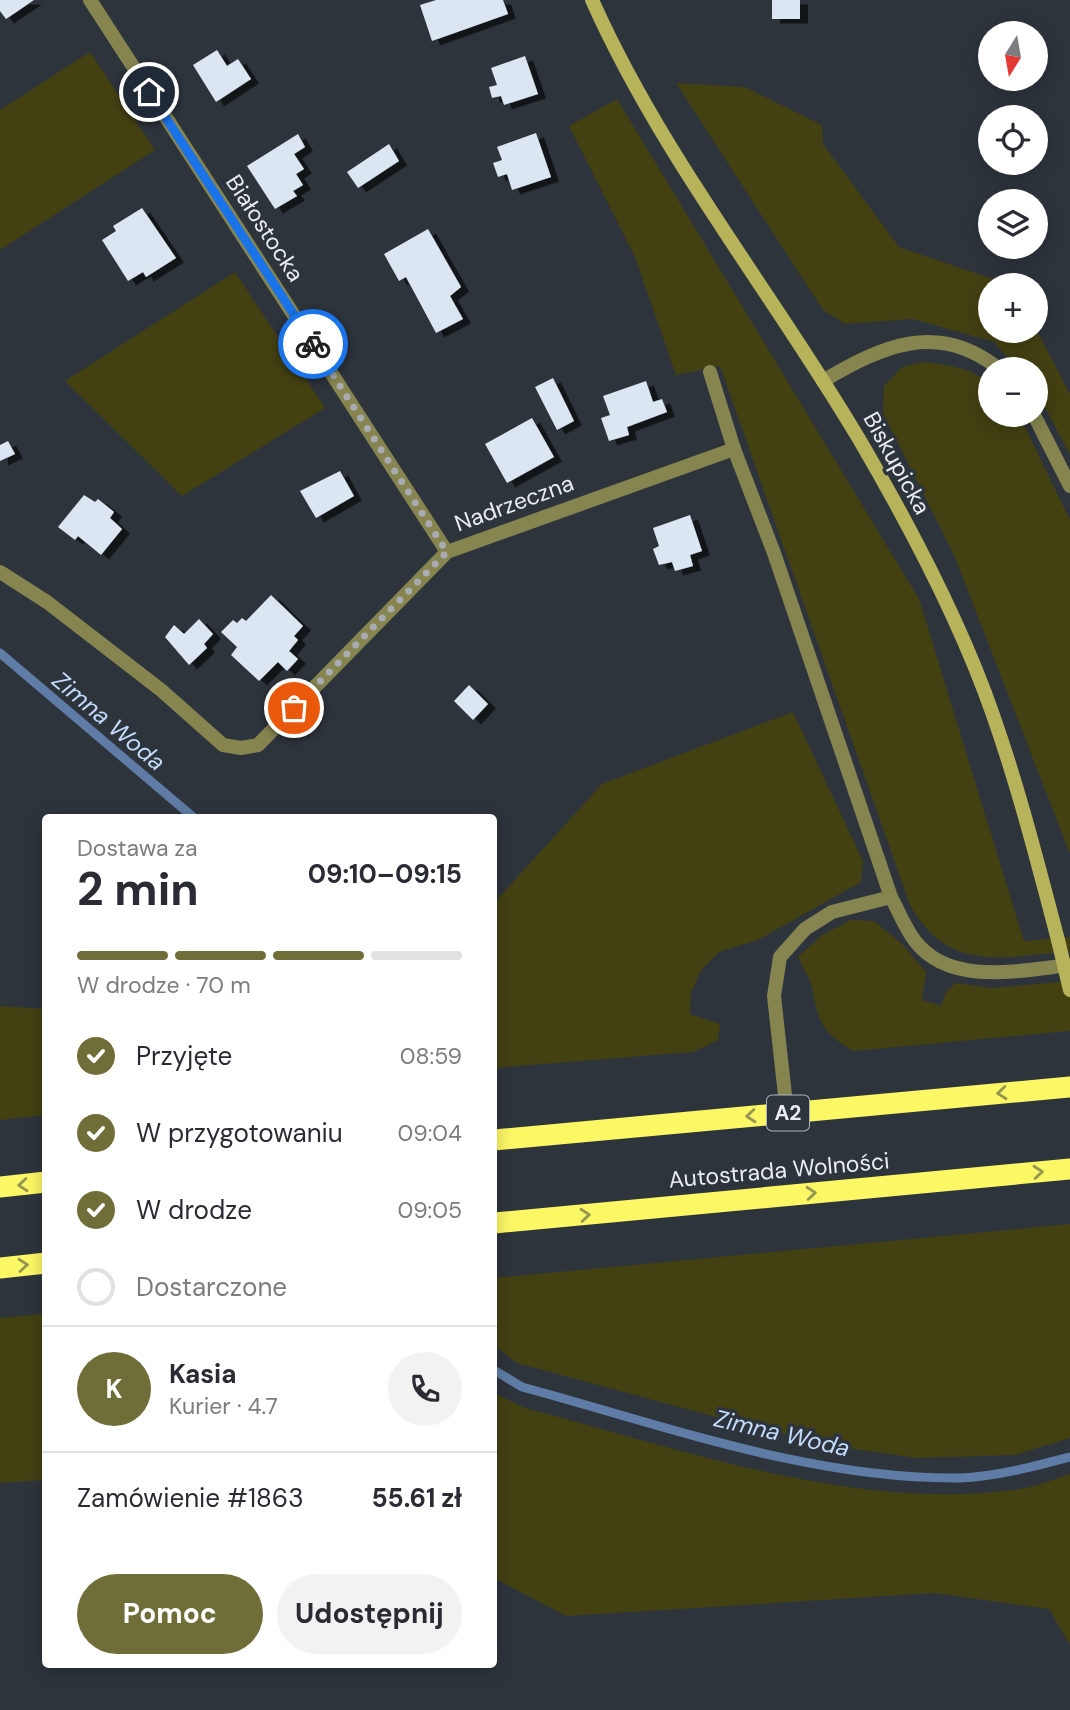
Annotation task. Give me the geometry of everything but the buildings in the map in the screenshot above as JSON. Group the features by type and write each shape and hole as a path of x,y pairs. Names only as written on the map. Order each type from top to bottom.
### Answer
{"highway":[{"name":"A2","path":"500,1139 1070,1087"},
{"name":"Autostrada Wolności","path":"497,1223 1070,1168"},
{"path":"0,1187 42,1182"},
{"path":"0,1268 42,1263"}],"main road":[{"name":"Biskupicka","path":"592,0 631,77 743,263 860,441 940,588 992,713 1028,825 1070,990"}],"street":[{"name":"Białostocka","path":"90,0 447,552"},
{"path":"823,381 867,355 917,342 965,349 979,357"},
{"path":"710,372 734,449 774,553 891,898 916,942 936,958 962,969 995,972 1070,965"},
{"path":"1040,427 1070,486"},
{"name":"Nadrzeczna","path":"0,572 47,602 161,690 223,745 241,748 258,745 447,552 734,449"},
{"path":"787,1113 774,996 780,957 805,929 832,912 891,898"}],"shaded area":[{"path":"90,52 155,150 0,250 0,110"},
{"path":"676,83 745,87 822,125 823,144 899,247 978,274 978,337 913,319 845,324 823,310"},
{"path":"617,99 919,599 1024,941 1070,937 1070,951 1000,957 960,951 942,942 925,927 910,905 720,366 676,375 635,257 569,126"},
{"path":"235,272 325,408 182,496 65,381"},
{"path":"995,343 1043,343 1070,394 1070,455 1048,413 1048,357 1007,357"},
{"path":"922,362 966,370 978,376 978,427 1025,427 1070,520 1070,854 954,555 883,413 884,386 902,367"},
{"path":"793,712 863,861 861,882 758,940 719,952 702,969 691,992 690,1014 720,1024 718,1040 693,1052 497,1068 497,900 602,784"},
{"path":"851,920 874,921 902,944 926,972 922,1000 941,1006 946,992 956,983 992,988 1070,981 1070,1031 853,1051 834,1038 823,1025 811,984 798,957 822,935"},
{"path":"0,1006 42,1009 42,1115 0,1120"},
{"path":"1070,1224 1070,1438 1015,1455 917,1458 840,1447 716,1417 517,1363 497,1347 497,1278"},
{"path":"42,1314 42,1480 0,1483 0,1318"},
{"path":"497,1394 525,1408 708,1458 833,1485 896,1492 958,1494 1025,1488 1070,1474 1070,1645 1049,1609 934,1593 566,1616 497,1580"}],"waterway":[{"name":"Zimna Woda","path":"0,653 189,814"},
{"name":"Zimna Woda","path":"497,1372 522,1387 684,1433 739,1448 849,1470 960,1478 1001,1473 1070,1457"}],"way so far":[{"path":"294,708 447,552 313,344"}],"route":[{"path":"149,92 313,344"}]}
